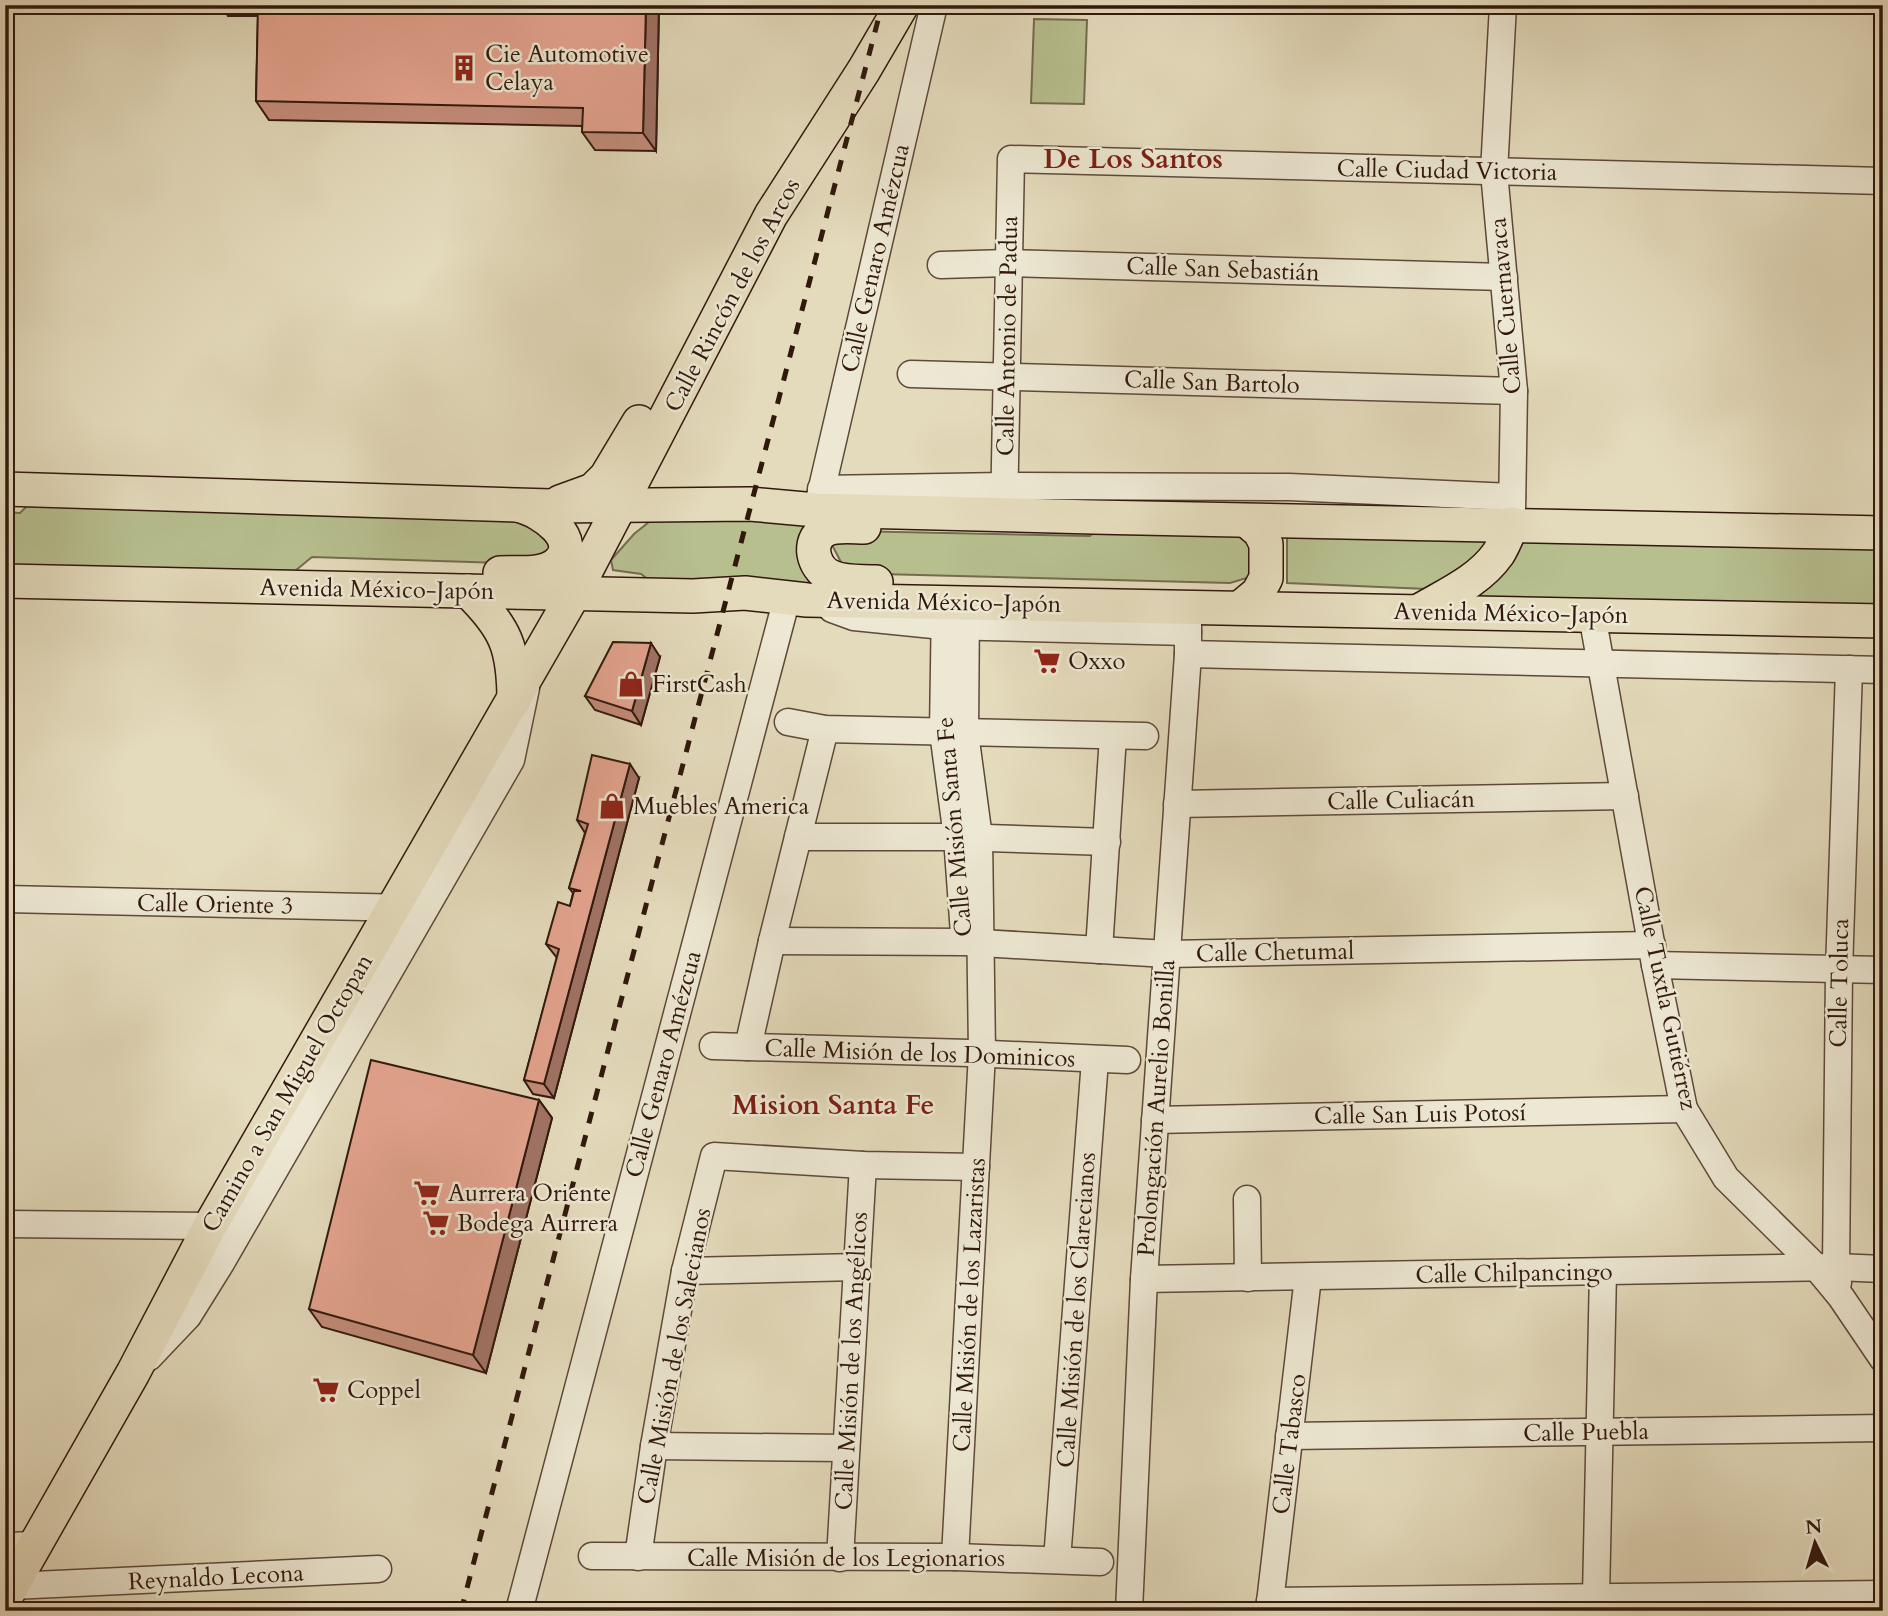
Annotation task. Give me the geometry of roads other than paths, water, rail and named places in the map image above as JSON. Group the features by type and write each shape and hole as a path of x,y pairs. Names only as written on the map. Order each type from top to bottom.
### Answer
{"main road":[{"name":"Calle Rincón de los Arcos","path":"576,592 771,215 864,70 902,5"},
{"path":"551,506 593,490 607,477 719,279 748,261"},
{"path":"5,489 619,507 750,505 819,499 1004,500 1093,517 1247,520 1512,510 1883,533"},
{"path":"303,587 357,578 539,572 557,564 564,553 564,538 550,520 529,508 510,504"},
{"path":"1419,611 1486,569 1500,552 1512,510"},
{"path":"1087,604 1030,586 855,581 833,578 819,569 814,544 821,532 834,527 1034,526 1093,517"},
{"path":"1241,607 1258,593 1266,578 1266,544 1260,532 1247,520"},
{"name":"Avenida México-Japón","path":"5,581 693,596 745,593 955,614 1087,604 1188,631 1241,607 1883,621"},
{"path":"468,591 491,614 506,641 521,688"},
{"name":"Camino a San Miguel Octopan","path":"9,1592 20,1546 133,1373 210,1226 410,908 521,688 576,592"}],"street":[{"name":"Calle Genaro Amézcua","path":"819,499 934,5"},
{"name":"Calle Cuernavaca","path":"1503,5 1494,172 1514,391 1512,510"},
{"name":"Calle Ciudad Victoria","path":"1011,159 1883,181"},
{"name":"Calle Antonio de Padua","path":"1004,500 1011,159"},
{"name":"Calle San Sebastián","path":"941,265 1008,263 1504,277"},
{"name":"Calle San Bartolo","path":"911,374 1514,391"},
{"path":"1004,500 1289,487 1512,510"},
{"name":"Calle Genaro Amézcua","path":"519,1611 797,599"},
{"path":"955,614 1601,663 1883,670"},
{"name":"Calle Misión Santa Fe","path":"955,614 954,732 968,838 976,1053"},
{"name":"Calle Tuxtla Gutiérrez","path":"1592,615 1684,1109 1726,1178 1826,1268 1841,1297 1883,1359"},
{"name":"Prolongación Aurelio Bonilla","path":"1129,1611 1144,1279 1188,631"},
{"name":"Calle Toluca","path":"1826,1268 1849,669"},
{"path":"788,722 825,729 1145,736"},
{"path":"748,1047 825,729"},
{"path":"1099,950 1113,736"},
{"name":"Calle Culiacán","path":"1177,804 1625,796"},
{"path":"798,837 1107,842"},
{"name":"Calle Oriente 3","path":"5,899 410,908"},
{"path":"133,1373 188,1316 265,1190 410,908"},
{"name":"Calle Chetumal","path":"772,941 972,943 1167,954 1654,955 1883,970"},
{"name":"Calle Misión de los Dominicos","path":"713,1046 1127,1060"},
{"name":"Calle Misión de los Lazaristas","path":"955,1557 968,1166 976,1053"},
{"name":"Calle Misión de los Clarecianos","path":"1057,1560 1095,1060"},
{"name":"Calle San Luis Potosí","path":"1155,1120 1684,1109"},
{"name":"Calle Misión de los Salecianos","path":"638,1557 654,1446 685,1271 714,1156 863,1164"},
{"path":"863,1164 968,1166"},
{"name":"Calle Misión de los Angélicos","path":"840,1558 863,1164"},
{"path":"1247,1199 1248,1278"},
{"path":"5,1224 210,1226"},
{"path":"685,1271 857,1267"},
{"name":"Calle Chilpancingo","path":"1144,1279 1883,1269"},
{"path":"1596,1597 1603,1272"},
{"name":"Calle Tabasco","path":"1270,1606 1308,1277"},
{"name":"Calle Puebla","path":"1289,1436 1883,1428"},
{"path":"654,1446 846,1448"},
{"name":"Calle Misión de los Legionarios","path":"592,1556 955,1557 1100,1562"},
{"name":"Reynaldo Lecona","path":"9,1592 379,1569"},
{"path":"1270,1606 1596,1597 1883,1594"}],"railway":[{"path":"461,1611 882,5"}],"place":[{"name":"Cie Automotive Celaya","path":"464,68"},
{"name":"Oxxo","path":"1047,661"},
{"name":"FirstCash","path":"631,684"},
{"name":"Muebles America","path":"612,806"},
{"name":"Aurrera Oriente","path":"427,1193"},
{"name":"Bodega Aurrera","path":"436,1223"},
{"name":"Coppel","path":"326,1390"}],"district":[{"name":"De Los Santos","path":"1133,158"},
{"name":"Mision Santa Fe","path":"833,1104"}]}
